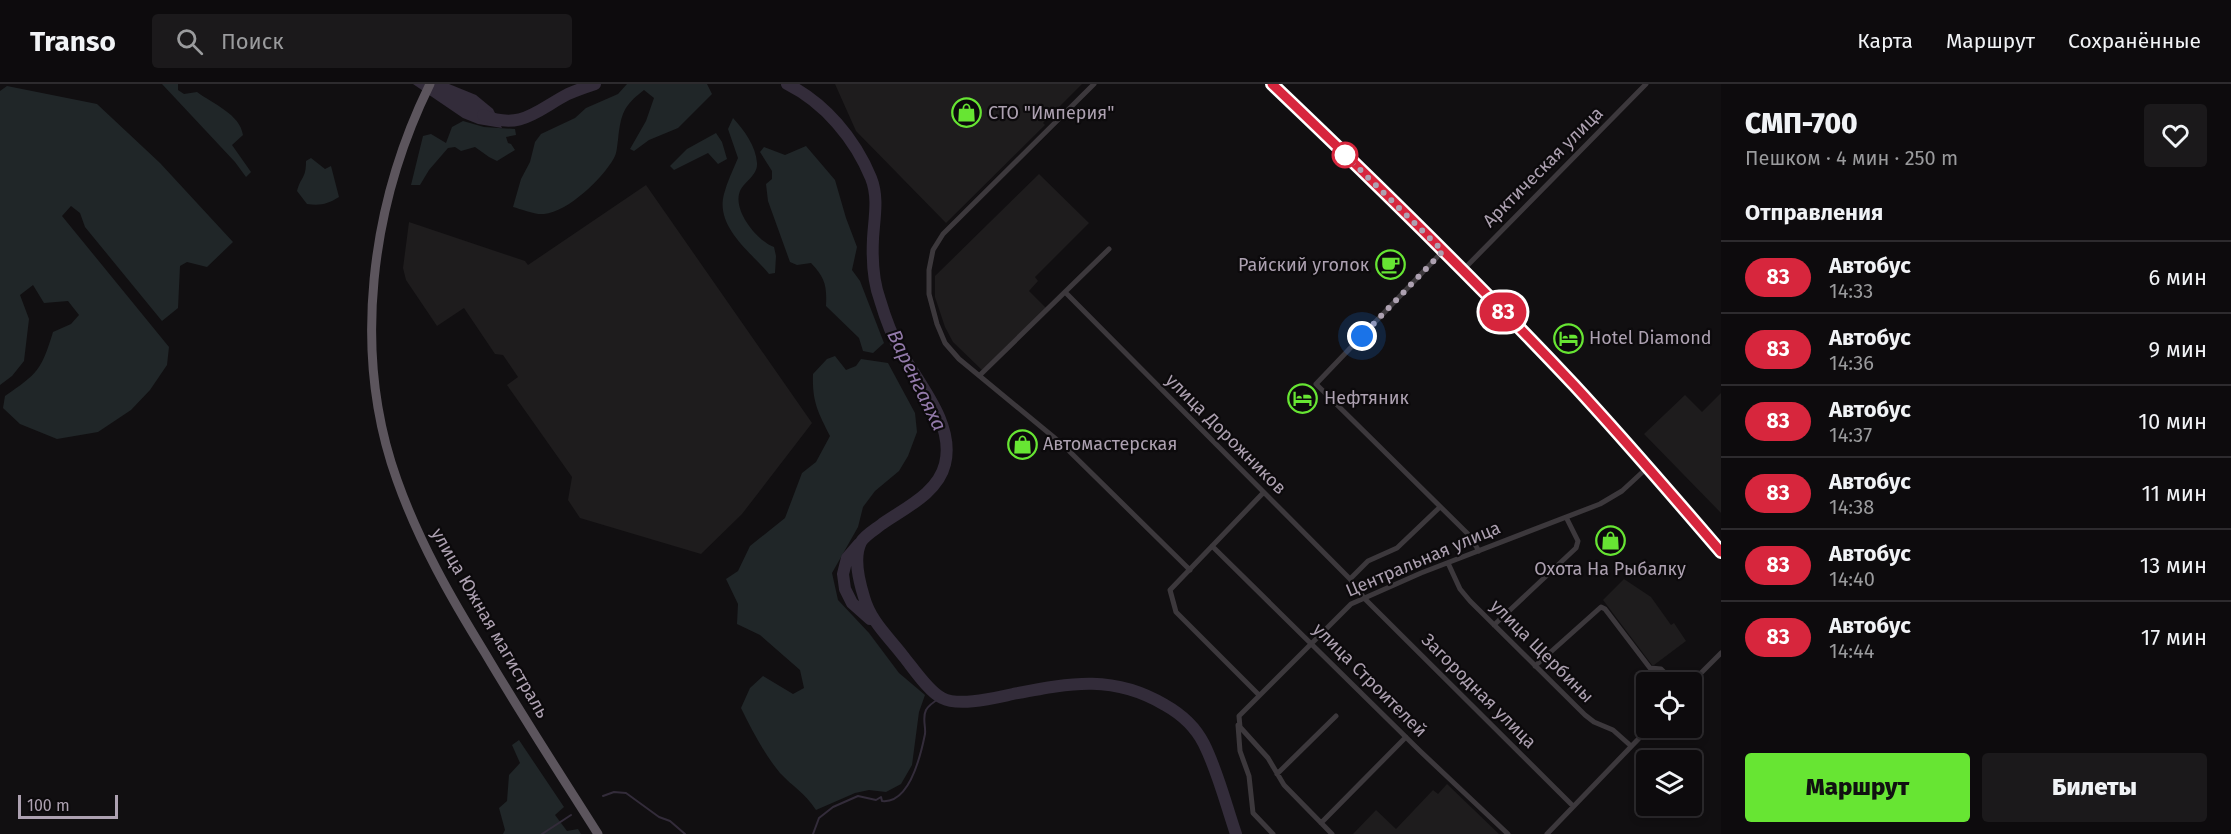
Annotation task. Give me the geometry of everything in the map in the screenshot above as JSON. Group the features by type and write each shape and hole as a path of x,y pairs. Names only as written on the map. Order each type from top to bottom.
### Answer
{"highway":[{"name":"улица Южная магистраль","path":"430,84 408,133 395,173 382,226 375,276 372,329 374,375 387,445 408,509 433,563 497,674 598,834"}],"street":[{"path":"1094,84 951,226 937,243 933,250 929,270 928,294 940,334 959,359 1062,444 1190,570"},
{"path":"1272,84 1443,251 1566,377 1721,552"},
{"name":"Арктическая улица","path":"1462,271 1646,84"},
{"path":"980,375 1108,249"},
{"path":"1443,251 1316,384 1469,535 1479,551"},
{"name":"улица Дорожников","path":"1065,292 1350,579 1364,598"},
{"name":"Центральная улица","path":"1238,722 1259,695 1345,608 1364,598 1616,495 1648,467"},
{"path":"1259,695 1176,612 1170,590 1263,493"},
{"path":"1350,579 1368,561 1397,548 1440,507"},
{"path":"1494,625 1576,548 1578,541 1566,517"},
{"name":"улица Строителей","path":"1212,546 1508,834"},
{"name":"улица Щербины","path":"1448,563 1460,589 1494,625 1585,716 1613,730 1631,746"},
{"name":"Загородная улица","path":"1364,598 1573,807"},
{"path":"1536,666 1601,607 1605,609 1649,667 1653,670 1661,669 1664,672"},
{"path":"1702,672 1721,653"},
{"path":"1277,774 1336,716"},
{"path":"1238,722 1268,758 1284,785 1332,834"},
{"path":"1238,722 1240,751 1249,776 1253,813 1273,834"},
{"path":"1321,823 1406,737"},
{"path":"1547,834 1639,738"}],"shaded area":[{"path":"162,84 178,84 178,90 184,94 197,92 225,110 237,121 243,135 232,145 251,172 246,177 235,162"},
{"path":"413,84 449,84 476,95 493,109 502,128 478,124 463,118"},
{"path":"627,84 707,84 712,94 678,128 649,140 634,151 630,149 646,121 654,98 644,90 624,111 614,158 602,175 584,193 564,207 544,214 513,207 535,142 541,134 575,118 586,108 618,94"},
{"path":"835,84 1082,84 1043,123 1045,125 946,223 856,131"},
{"path":"7,86 97,104 160,163 233,242 207,267 187,262 180,266 178,308 162,321 85,227 80,213 71,206 62,216 169,347 167,365 150,390 131,410 98,432 57,439 20,424 3,408 5,396 37,370 53,332 71,324 79,315 68,301 44,303 33,285 20,295 29,319 24,361 12,376 0,385 0,91"},
{"path":"733,118 752,144 757,163 753,174 740,191 738,199 740,207 754,232 774,247 775,273 769,274 744,248 725,217 724,194 738,158 728,129"},
{"path":"463,121 484,127 515,129 516,135 506,137 515,150 497,161 475,147 461,151 455,147 448,148 429,170 420,185 411,185 423,136 431,134 446,143 452,127"},
{"path":"716,133 722,142 727,159 718,164 708,153 674,170 670,166 687,149"},
{"path":"806,146 835,180 857,247 852,270 860,281 884,343 873,353 863,351 859,338 826,306 824,282 811,263 797,265 790,262 768,201 766,184 772,179 772,171 760,152 764,147 785,155"},
{"path":"311,158 325,169 331,166 339,197 324,204 307,204 297,191 304,174 306,161"},
{"path":"1039,174 1089,223 1035,277 1038,281 1029,291 1046,308 982,370 953,342 945,327 935,297 935,276"},
{"path":"646,185 812,423 742,514 701,554 580,518 568,500 572,477 507,385 518,377 503,355 495,354 464,308 437,326 406,280 403,268 409,222 525,261 528,265"},
{"path":"835,356 846,370 856,366 861,359 888,363 915,413 917,432 908,456 899,471 875,491 863,507 858,527 832,573 838,600 869,633 899,673 925,695 919,712 912,765 901,784 886,792 869,790 855,793 816,810 774,766 741,708 750,688 763,676 793,694 804,688 800,670 760,635 737,624 738,604 726,579 738,571 750,546 785,518 802,473 816,462 830,436 817,406 813,374 827,359"},
{"path":"1721,393 1721,513 1644,434 1685,395 1702,412"},
{"path":"1624,579 1651,597 1671,625 1674,623 1686,641 1654,665 1603,600"},
{"path":"519,740 564,807 555,815 567,831 578,829 581,834 503,834 505,830 499,808 507,801 509,775 520,763 512,745"},
{"path":"1447,784 1499,834 1353,834 1376,810 1396,829 1433,790 1438,794"}],"waterway":[{"name":"Варенгаяха","path":"483,115 508,121 518,120 538,112 568,94 595,84"},
{"name":"Варенгаяха","path":"787,84 814,101 837,124 856,150 871,178 875,201 874,278 878,293 895,340 933,405 945,434 947,449 945,464 935,483 920,499 871,532 861,542 857,555 860,584 871,614 927,685 937,695 949,701 977,701 1072,684 1091,684 1127,689 1146,695 1165,705 1188,722 1204,744 1218,777 1236,834"},
{"path":"859,544 847,558 843,574 845,589 852,603 870,619"},
{"path":"813,834 819,818 833,807 858,796 876,800 881,797 882,801 892,800 900,795 907,786 921,753 926,710 940,698"},
{"path":"603,796 614,792 626,793 659,817 670,821 685,834"},
{"path":"542,834 571,815"}],"bus line":[{"name":"83","path":"1272,84 1443,251 1551,361 1657,476 1721,552"}],"place":[{"name":"СТО \"Империя\"","path":"967,113"},
{"name":"Райский уголок","path":"1390,265"},
{"name":"Hotel Diamond","path":"1568,338"},
{"name":"Нефтяник","path":"1303,398"},
{"name":"Автомастерская","path":"1022,444"},
{"name":"Охота На Рыбалку","path":"1610,540"}],"route":[{"path":"1345,155 1443,251 1362,336"}]}
